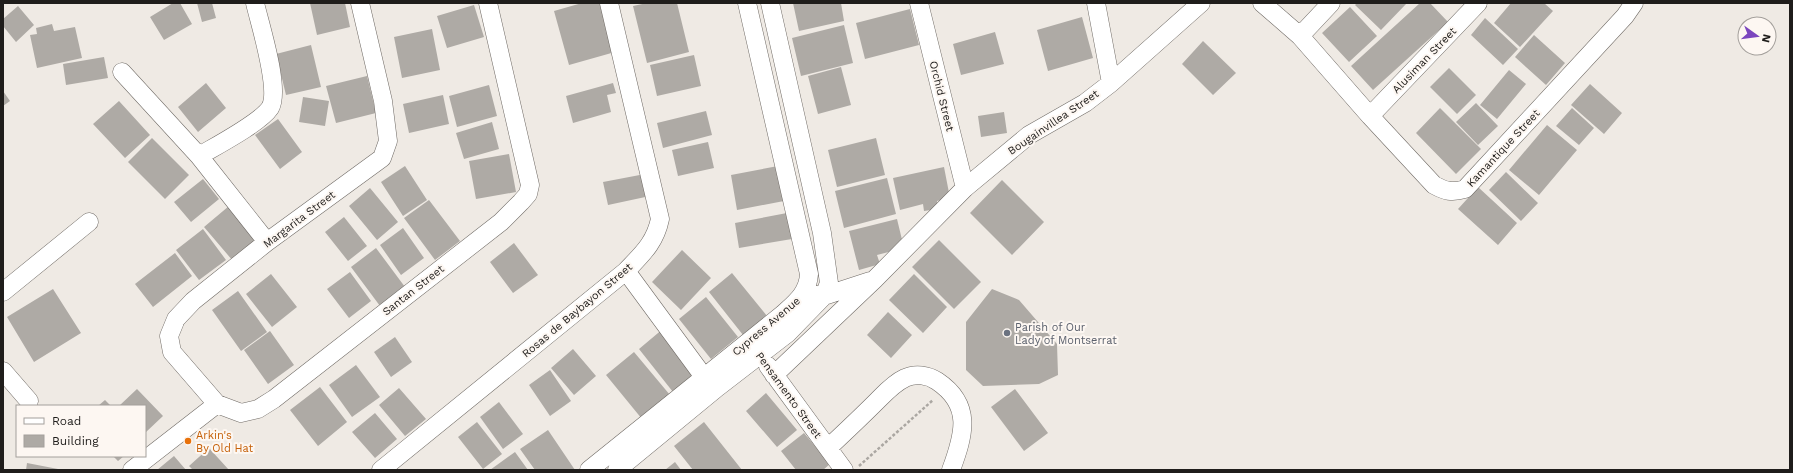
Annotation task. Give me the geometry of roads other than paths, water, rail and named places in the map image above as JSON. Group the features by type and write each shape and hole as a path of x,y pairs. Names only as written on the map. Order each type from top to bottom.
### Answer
{"street":[{"path":"199,156 257,120 270,107 274,85 255,3"},
{"name":"Margarita Street","path":"217,404 172,352 169,336 176,318 193,301 267,242 382,158 388,141 383,101 360,3"},
{"name":"Santan Street","path":"217,404 241,413 258,409 274,399 501,222 528,194 530,184 488,3"},
{"name":"Rosas de Baybayon Street","path":"381,470 626,271 652,243 657,233 660,219 609,3"},
{"name":"Cypress Avenue","path":"589,470 711,382 754,348 783,314 804,294 808,284 809,274 768,87 747,3"},
{"path":"770,3 822,234 829,283 824,296 804,294"},
{"name":"Orchid Street","path":"919,3 965,188"},
{"path":"1096,3 1111,83"},
{"name":"Bougainvillea Street","path":"774,375 876,279 965,188 1029,135 1085,103 1111,83 1201,3"},
{"name":"Kamantique Street","path":"1262,3 1300,36 1370,116 1434,185 1445,191 1456,192 1464,188 1625,16 1634,3"},
{"path":"1300,36 1331,3"},
{"name":"Alusiman Street","path":"1370,116 1478,3"},
{"path":"122,72 199,156 267,242"},
{"path":"768,87 788,82"},
{"path":"3,292 89,222"},
{"path":"626,271 711,382"},
{"name":"Bougainvillea Street","path":"824,296 876,279"},
{"name":"Cypress Avenue","path":"754,348 788,333 824,296"},
{"name":"Pensamento Street","path":"754,348 844,470"},
{"path":"3,371 29,400"},
{"name":"Pensamento Street","path":"828,448 892,387 905,377 919,375 933,379 946,387 954,395 960,405 963,417 960,446 951,470"},
{"name":"Cypress Avenue","path":"617,470 711,382"},
{"path":"132,470 217,404"}],"place":[{"name":"Parish of Our Lady of Montserrat","path":"1007,333"},
{"name":"Arkin's By Old Hat","path":"188,441"}]}
